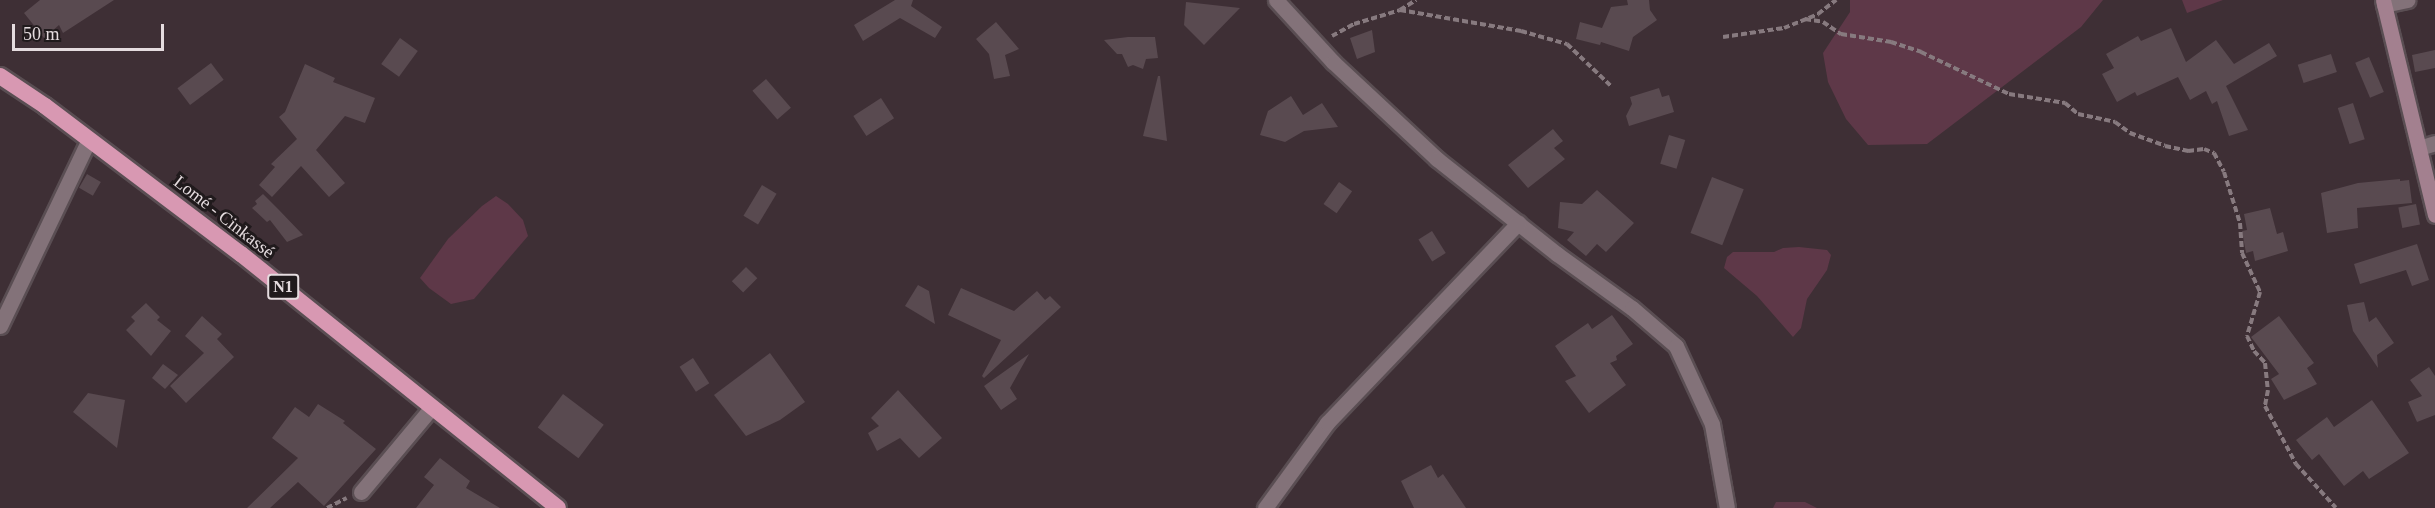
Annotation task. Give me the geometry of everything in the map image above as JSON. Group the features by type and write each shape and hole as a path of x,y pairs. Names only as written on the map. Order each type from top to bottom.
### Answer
{"highway":[{"name":"Lomé - Cinkassé","path":"0,76 89,139 241,254 558,508"}],"main road":[{"path":"2384,3 2435,215"}],"street":[{"path":"1276,0 1316,44 1437,159 1632,308 1676,346 1712,424 1727,508"},
{"path":"2384,3 2407,0"},
{"path":"0,326 89,139"},
{"path":"2419,148 2435,143"},
{"path":"1265,508 1327,423 1518,223"},
{"path":"361,492 432,407"}],"path":[{"path":"1316,44 1354,24 1400,10 1416,0"},
{"path":"1723,37 1732,34 1762,33 1805,19 1831,7 1836,0"},
{"path":"1400,10 1521,31 1567,44 1611,86"},
{"path":"1805,19 1823,22 1841,34 1891,42 1921,52 2009,94 2065,103 2078,114 2115,122 2130,133 2165,146 2188,151 2204,149 2214,153 2224,172 2240,223 2242,253 2260,292 2247,336 2254,351 2265,363 2268,390 2265,406 2296,464 2336,508"}],"shaded area":[{"path":"1850,0 2103,0 2081,27 1927,144 1868,145 1846,119 1828,82 1823,53 1850,12"},
{"path":"2182,0 2223,0 2187,13"},
{"path":"496,196 508,204 523,220 528,236 474,299 451,304 429,288 420,278 448,239 482,206"},
{"path":"1783,248 1827,250 1831,255 1827,270 1807,299 1801,328 1793,337 1757,296 1724,268 1727,257 1733,252 1774,252"},
{"path":"1776,502 1805,502 1817,508 1773,508"}],"building":[{"path":"40,0 114,0 63,33 59,25 44,38 24,13"},
{"path":"895,0 913,0 911,6 942,27 935,38 900,18 863,41 854,25"},
{"path":"1627,0 1649,0 1650,10 1657,20 1633,37 1629,51 1601,42 1600,45 1576,39 1580,22 1602,28 1611,7 1628,5"},
{"path":"1186,2 1240,8 1204,45 1184,25"},
{"path":"996,22 1019,49 1005,55 1010,76 994,79 989,54 976,39"},
{"path":"2171,28 2186,62 2216,40 2234,64 2269,43 2277,56 2226,86 2248,130 2229,136 2217,101 2212,104 2206,91 2190,100 2178,77 2137,96 2135,92 2117,102 2102,74 2114,68 2106,54 2138,36 2141,41"},
{"path":"1372,30 1375,52 1357,59 1350,38"},
{"path":"1155,37 1158,58 1146,59 1143,69 1133,65 1128,67 1122,54 1117,54 1104,40"},
{"path":"400,38 418,51 399,77 381,64"},
{"path":"2435,50 2435,68 2415,72 2412,55"},
{"path":"2331,54 2337,72 2304,83 2298,65"},
{"path":"2369,57 2384,92 2370,98 2355,63"},
{"path":"211,63 224,80 190,105 177,88"},
{"path":"305,64 335,78 333,82 375,98 365,123 345,116 316,150 345,183 329,197 301,166 272,197 259,185 275,167 271,164 297,139 279,117 285,112"},
{"path":"1158,76 1160,76 1167,141 1143,136"},
{"path":"766,79 791,108 777,119 752,91"},
{"path":"1659,88 1662,97 1669,95 1674,112 1629,126 1626,116 1632,104 1630,97"},
{"path":"1291,96 1303,115 1322,103 1338,127 1304,131 1285,142 1260,135 1268,111"},
{"path":"881,98 894,118 866,136 853,116"},
{"path":"2353,103 2365,139 2350,144 2338,108"},
{"path":"1553,129 1563,141 1554,148 1565,159 1528,188 1508,165"},
{"path":"1669,135 1685,140 1676,169 1660,164"},
{"path":"87,174 101,182 93,196 79,188"},
{"path":"1712,177 1744,189 1722,245 1690,233"},
{"path":"2400,179 2400,181 2409,180 2412,203 2357,208 2358,228 2327,233 2321,193 2358,183"},
{"path":"1339,182 1352,191 1337,213 1324,204"},
{"path":"762,185 777,194 758,225 743,216"},
{"path":"1597,190 1634,223 1606,252 1597,244 1586,256 1567,240 1574,232 1558,228 1560,202 1582,204"},
{"path":"263,194 303,235 287,242 270,220 267,222 252,208 257,204 255,201"},
{"path":"2416,204 2420,225 2402,228 2398,207"},
{"path":"2270,208 2277,234 2283,232 2288,251 2255,261 2253,251 2246,253 2242,231 2247,230 2244,214"},
{"path":"1432,231 1446,253 1432,262 1418,239"},
{"path":"2417,244 2429,280 2412,286 2406,270 2360,284 2354,264"},
{"path":"746,267 757,278 743,292 732,281"},
{"path":"918,285 929,291 935,324 905,306"},
{"path":"961,288 1014,311 1037,291 1045,300 1050,296 1061,307 984,378 982,376 1001,340 948,315"},
{"path":"2364,302 2369,322 2376,317 2394,343 2377,355 2378,368 2353,331 2347,305"},
{"path":"146,303 160,317 157,320 171,331 151,356 126,330 135,321 131,317"},
{"path":"1612,315 1633,344 1616,356 1617,360 1610,363 1626,385 1589,413 1565,381 1576,376 1555,346 1588,323 1592,329"},
{"path":"202,316 222,334 217,339 234,357 186,403 170,386 204,353 185,336"},
{"path":"2279,316 2314,363 2307,368 2317,384 2284,400 2271,379 2279,374 2251,337"},
{"path":"770,353 805,402 780,420 746,436 714,395"},
{"path":"1029,354 1010,388 1017,399 1001,410 984,386"},
{"path":"693,358 709,383 696,392 680,367"},
{"path":"163,364 178,375 165,389 152,378"},
{"path":"2429,367 2435,376 2435,415 2417,422 2408,402 2422,396 2410,380"},
{"path":"898,390 942,438 919,458 900,438 877,451 868,433 879,426 871,418"},
{"path":"88,393 125,400 117,448 73,412"},
{"path":"563,394 604,425 578,458 538,428"},
{"path":"2372,400 2409,453 2369,479 2363,471 2344,486 2319,454 2312,460 2296,440 2327,417 2334,427"},
{"path":"318,404 345,421 343,423 376,449 324,506 298,482 270,508 247,508 298,458 272,438 295,407 309,417"},
{"path":"440,458 470,481 466,488 500,508 416,508 434,485 424,477"},
{"path":"1431,465 1438,478 1443,474 1466,508 1414,508 1401,481"}]}
